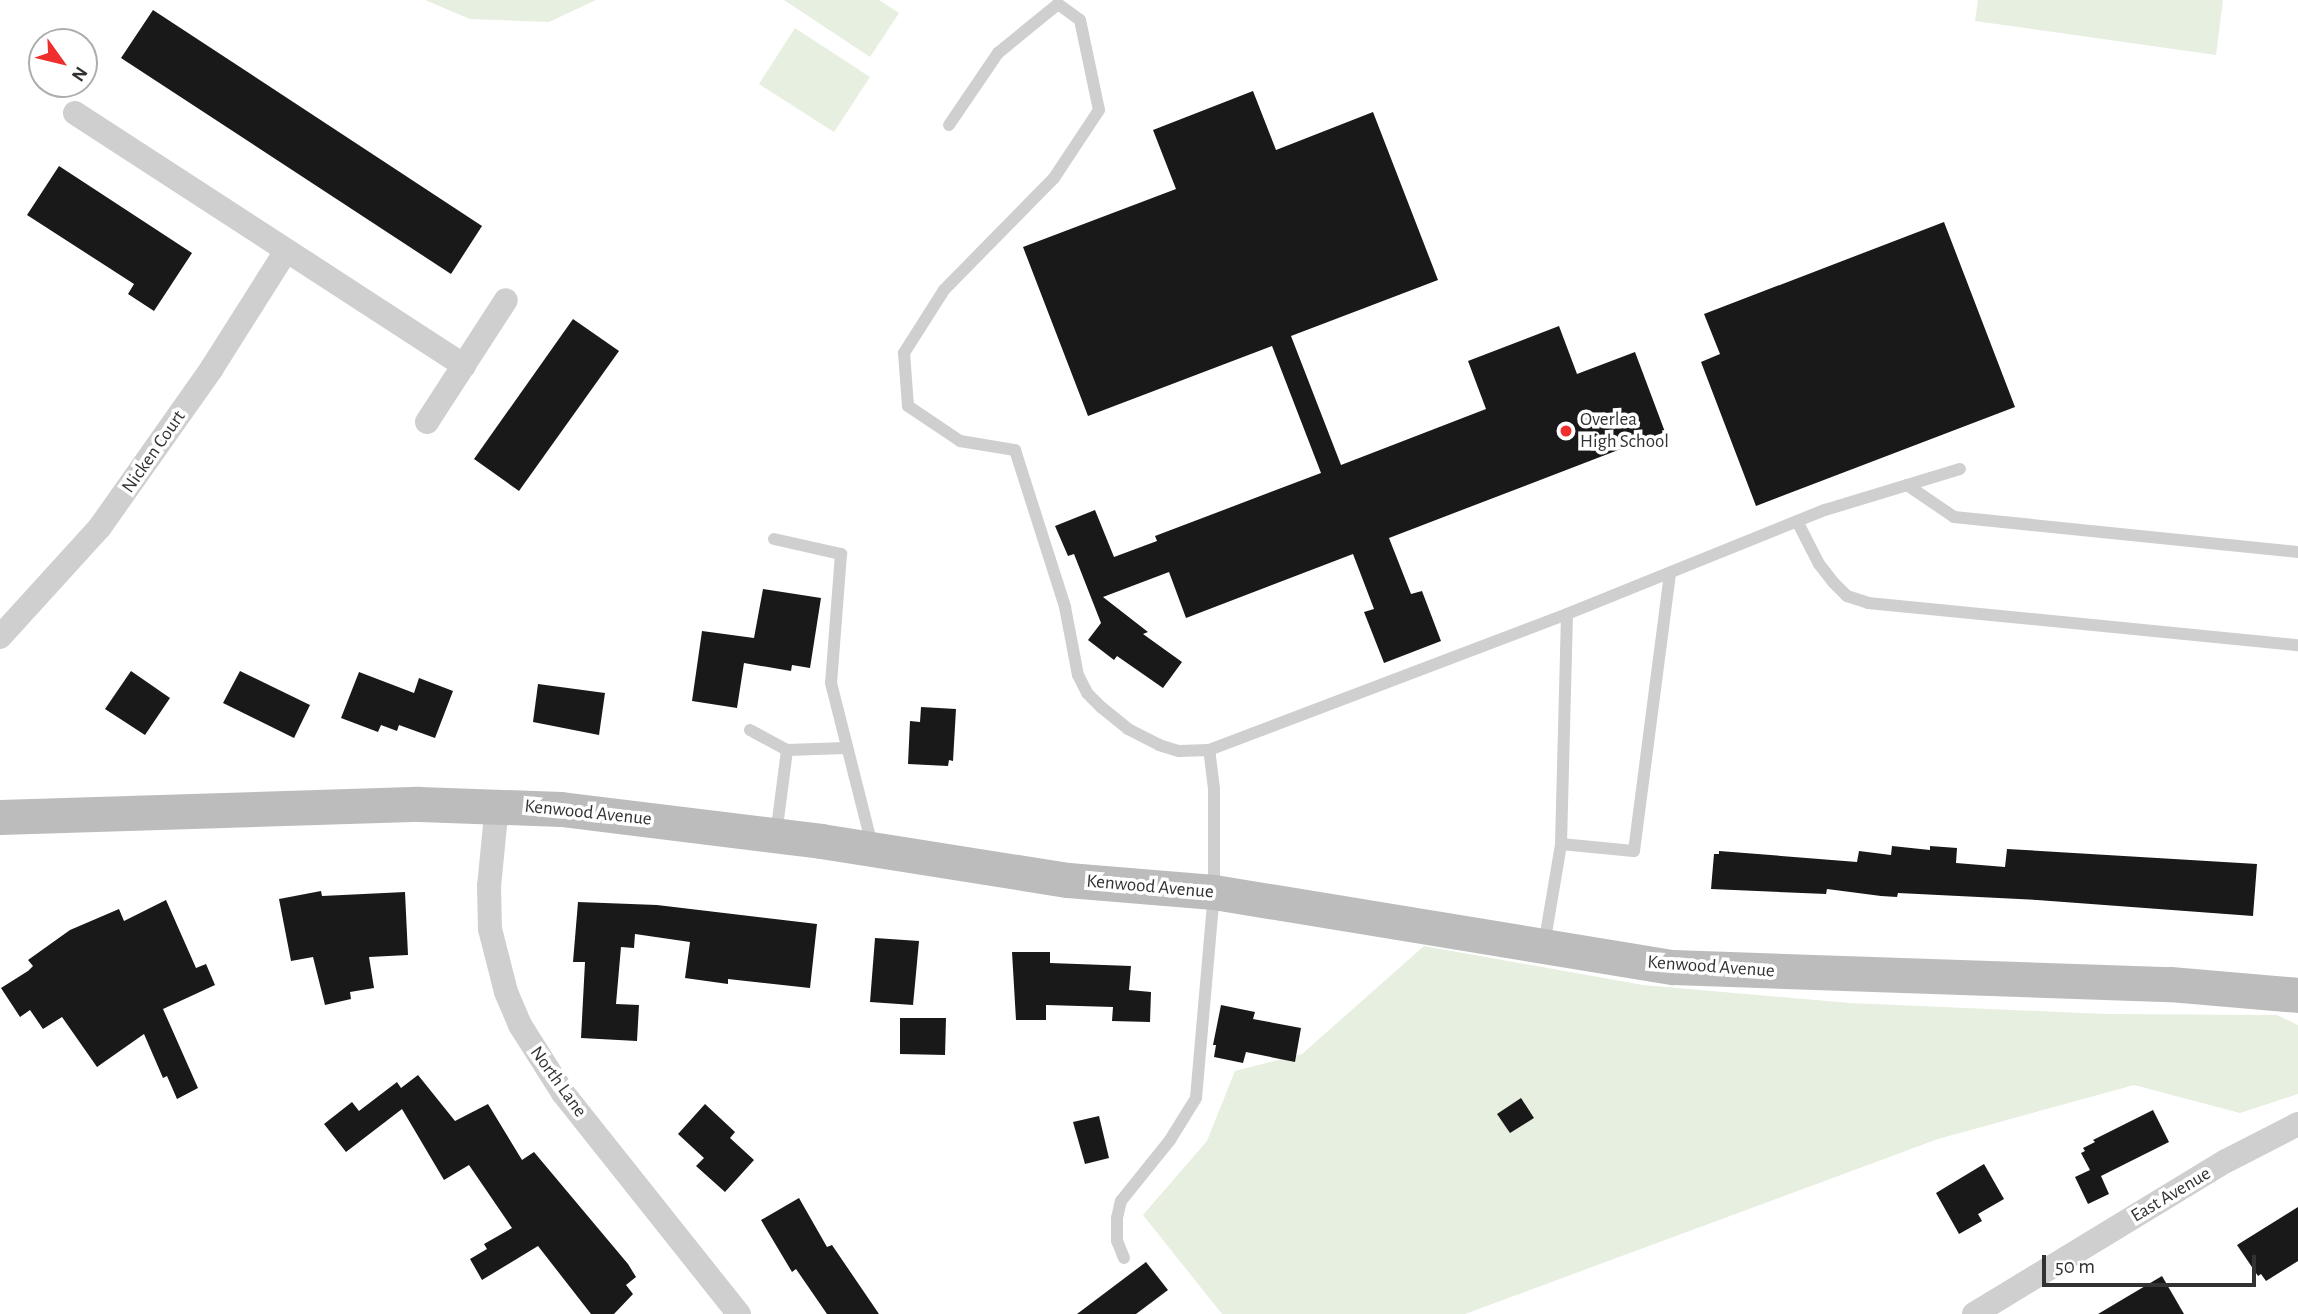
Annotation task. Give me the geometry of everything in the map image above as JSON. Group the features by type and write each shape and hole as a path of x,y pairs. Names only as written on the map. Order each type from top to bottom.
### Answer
{"main road":[{"name":"Kenwood Avenue","path":"0,817 419,804 561,809 776,835 1068,880 1214,892 1673,967 2170,984 2298,995"}],"street":[{"path":"75,113 464,366"},
{"name":"Nicken Court","path":"0,637 100,527 205,379 286,251"},
{"path":"427,422 506,300"},
{"name":"North Lane","path":"497,805 489,886 489,929 506,992 520,1025 563,1093 739,1314"},
{"name":"East Avenue","path":"1974,1314 2226,1161 2298,1124"}],"lane":[{"path":"949,125 998,53 1058,4 1080,20 1099,110 1054,178 944,290 904,353 908,406 960,441 1015,450 1065,607 1078,675 1087,693 1128,729 1159,745 1179,751 1209,750 1567,614 1797,521 1960,469"},
{"path":"1907,485 1954,517 2298,552"},
{"path":"1797,521 1819,564 1833,582 1847,596 1868,603 2298,645"},
{"path":"774,539 841,554 831,683 873,849"},
{"path":"1561,844 1634,851 1670,573"},
{"path":"1544,948 1561,844 1567,614"},
{"path":"750,730 787,750 846,748"},
{"path":"776,835 787,750"},
{"path":"1124,1258 1117,1241 1117,1218 1121,1201 1170,1140 1196,1098 1214,892 1214,789 1209,750"}],"green space":[{"path":"425,0 596,0 549,22 470,19"},
{"path":"784,0 879,0 899,13 870,57"},
{"path":"1978,0 2223,0 2216,55 1975,21"},
{"path":"795,28 870,77 834,132 759,84"},
{"path":"1424,946 1643,985 1850,1003 2106,1014 2277,1015 2298,1025 2298,1094 2240,1113 2134,1085 1938,1139 1465,1314 1222,1314 1143,1215 1207,1141 1235,1071 1302,1054"}],"building":[{"path":"153,10 482,226 451,274 121,58"},
{"path":"1253,91 1276,150 1373,112 1438,280 1291,336 1341,465 1486,409 1468,361 1559,326 1577,374 1635,352 1665,432 1389,538 1411,594 1422,591 1441,641 1384,663 1364,612 1374,609 1353,554 1186,618 1169,572 1103,597 1148,632 1143,634 1182,662 1163,688 1117,656 1114,660 1088,640 1101,623 1074,554 1068,556 1055,526 1095,510 1114,557 1157,541 1155,536 1321,473 1272,346 1088,416 1023,247 1176,189 1153,130"},
{"path":"59,166 192,253 154,311 128,294 134,284 27,215"},
{"path":"1944,222 2015,407 1756,506 1701,362 1720,354 1704,314"},
{"path":"573,319 619,351 519,491 474,459"},
{"path":"763,589 821,598 810,668 792,665 791,671 744,663 737,708 692,701 702,631 754,638"},
{"path":"131,671 170,698 145,735 105,709"},
{"path":"240,671 310,705 294,738 223,703"},
{"path":"359,672 414,693 419,678 453,691 435,738 399,725 397,731 381,725 378,732 341,718"},
{"path":"538,684 605,693 599,735 533,722"},
{"path":"921,707 956,709 953,761 949,760 948,766 908,764 910,721 920,722"},
{"path":"1892,846 1930,850 1930,846 1957,848 1956,863 2005,867 2007,849 2257,864 2253,916 2037,900 1898,893 1897,897 1881,896 1827,889 1826,894 1711,889 1714,854 1719,854 1719,851 1857,862 1859,851 1891,855"},
{"path":"321,891 322,896 405,892 408,955 369,957 374,988 350,992 351,999 325,1005 313,957 291,961 279,899"},
{"path":"166,900 196,968 206,964 215,985 163,1009 198,1088 177,1099 167,1076 163,1078 144,1034 97,1067 62,1017 43,1029 30,1010 20,1017 1,988 28,971 33,966 28,960 70,930 119,909 124,921"},
{"path":"578,902 657,905 817,924 810,988 728,979 728,984 685,978 690,942 635,934 634,948 621,947 616,1004 639,1005 637,1041 581,1038 585,962 573,962"},
{"path":"875,938 919,941 913,1005 870,1002"},
{"path":"1012,952 1050,952 1050,963 1131,966 1129,990 1151,992 1150,1022 1112,1021 1113,1007 1046,1005 1046,1020 1016,1020"},
{"path":"1221,1005 1255,1012 1253,1019 1301,1028 1295,1062 1246,1052 1243,1063 1214,1057 1216,1045 1213,1045"},
{"path":"900,1018 946,1018 945,1055 900,1054"},
{"path":"418,1075 455,1121 488,1104 522,1160 534,1152 628,1264 636,1277 626,1285 633,1294 614,1314 591,1314 538,1246 482,1280 470,1259 487,1249 484,1244 512,1228 469,1165 444,1180 402,1109 346,1152 324,1124 352,1102 359,1111 397,1082 401,1088"},
{"path":"1521,1098 1534,1118 1510,1133 1497,1114"},
{"path":"705,1104 735,1132 730,1138 754,1160 725,1192 696,1166 704,1158 678,1134"},
{"path":"2153,1110 2169,1142 2101,1176 2109,1194 2088,1204 2075,1177 2090,1170 2081,1153 2085,1151 2083,1148 2095,1142 2093,1140"},
{"path":"1099,1116 1109,1158 1085,1164 1073,1122"},
{"path":"1984,1164 2004,1199 1978,1214 1982,1221 1959,1234 1936,1193"},
{"path":"799,1198 827,1247 832,1245 879,1314 827,1314 796,1269 792,1272 761,1220"},
{"path":"2298,1207 2298,1261 2266,1281 2261,1274 2258,1276 2237,1245"},
{"path":"1146,1262 1168,1290 1136,1314 1077,1314"},
{"path":"2162,1276 2184,1314 2098,1314"}],"place":[{"name":"Overlea High School","path":"1566,431"}]}
